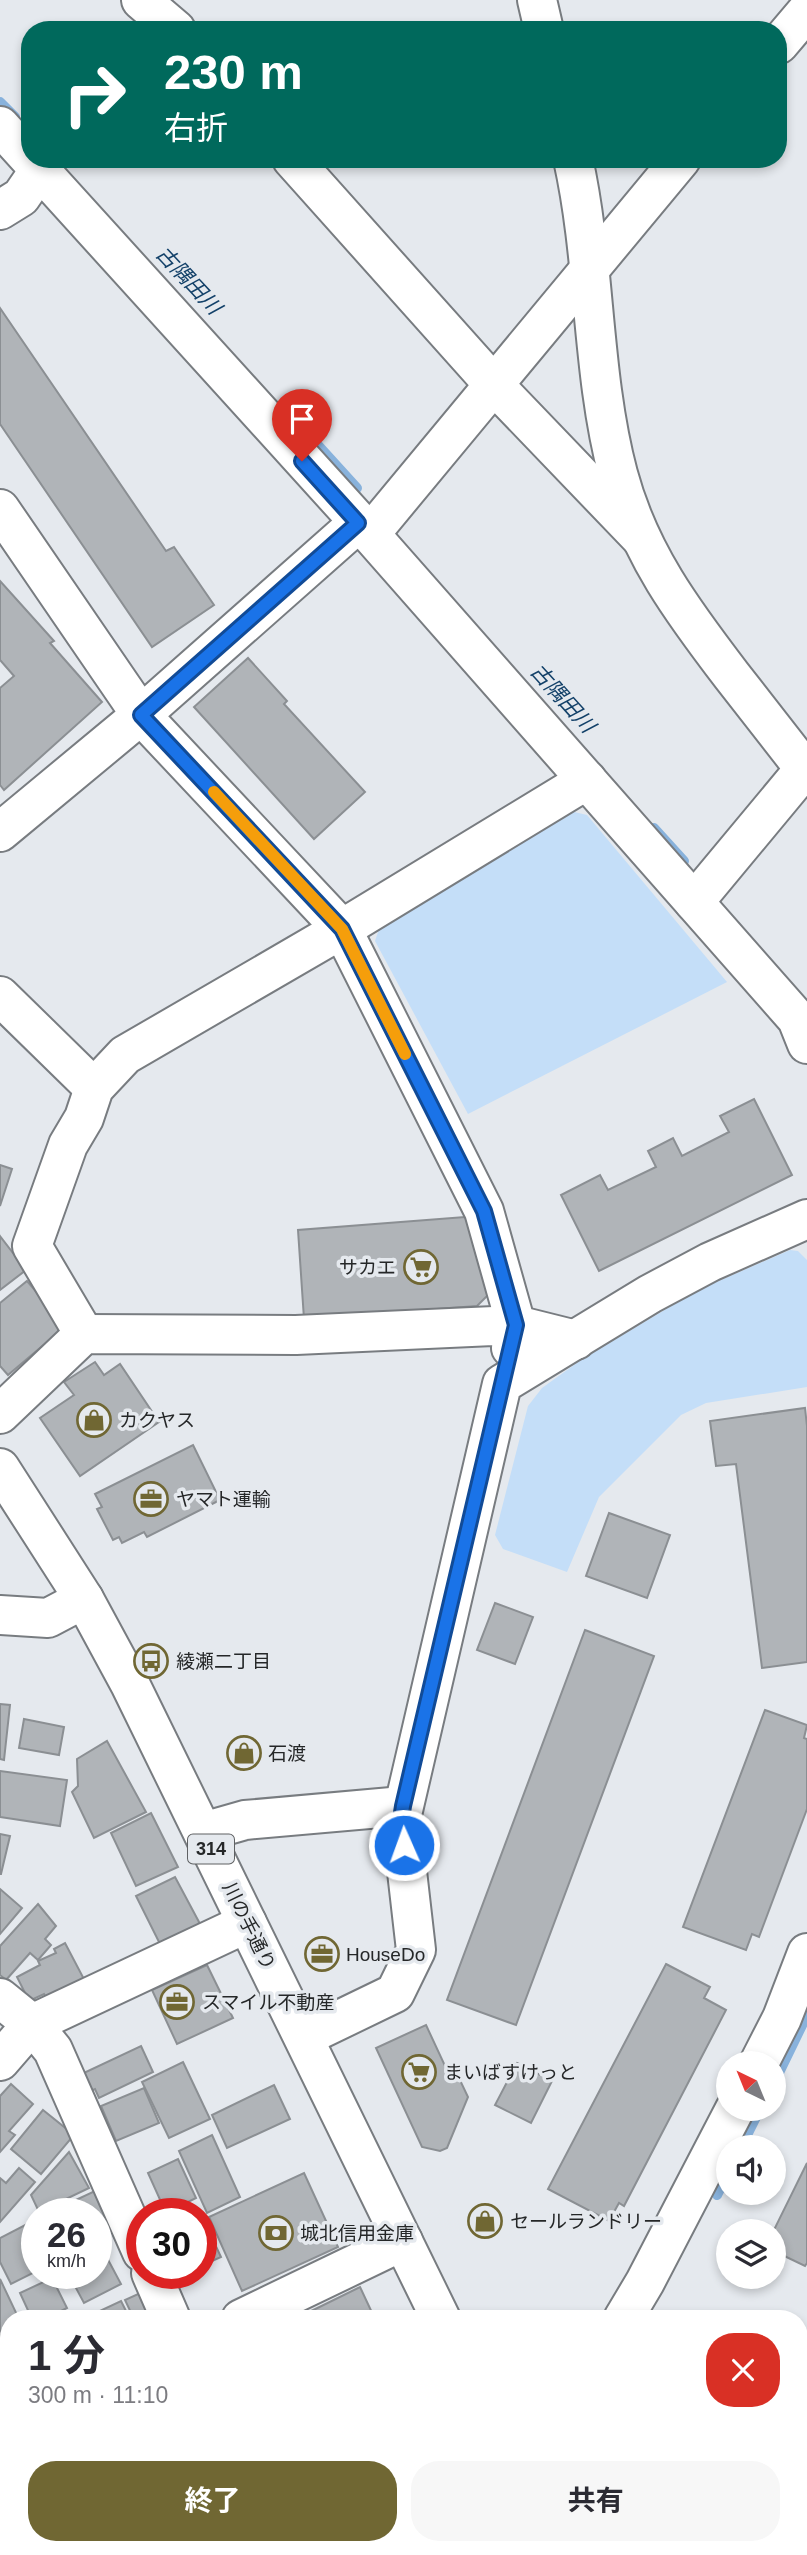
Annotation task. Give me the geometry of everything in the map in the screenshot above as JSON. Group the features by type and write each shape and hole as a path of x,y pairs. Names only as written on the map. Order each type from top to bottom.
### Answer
{"street":[{"path":"537,0 542,21"},
{"path":"787,35 807,11"},
{"path":"0,126 21,145"},
{"path":"0,210 21,197 42,168"},
{"path":"47,168 797,1019 807,1044"},
{"path":"300,168 495,386 640,537"},
{"path":"575,168 583,201 588,269 609,436 618,476 640,537 663,582 689,619 806,769 694,902"},
{"path":"0,832 364,528 495,386 588,269 673,168"},
{"path":"0,509 141,715 342,929 484,1211 516,1325 403,1806 401,1819 416,1951 395,1993 304,2037"},
{"path":"84,1334 32,1246 68,1145 84,1118 94,1087 125,1055 342,929 587,780"},
{"path":"0,996 94,1087"},
{"path":"502,1384 698,1268 807,1219"},
{"path":"0,1413 84,1334 296,1335 516,1325 576,1340"},
{"name":"川の手通り","path":"0,1468 83,1599 130,1684 437,2310"},
{"path":"0,1615 48,1618 83,1599"},
{"path":"203,1832 245,1820 403,1806"},
{"path":"0,2061 32,2024 247,1923"},
{"path":"765,2051 782,2018 807,1953"},
{"path":"0,1998 32,2024 53,2050 126,2216"},
{"path":"628,2310 729,2121"},
{"path":"260,2310 403,2241"},
{"path":"158,2289 167,2310"}],"shaded area":[{"path":"570,811 587,815 727,982 468,1114 375,941 380,926"},
{"path":"790,1250 798,1251 807,1260 807,1387 706,1403 681,1415 599,1497 567,1572 503,1549 495,1535 528,1406 542,1388 581,1360 698,1290"}],"building":[{"path":"0,308 166,551 174,547 214,605 152,647 0,424"},
{"path":"0,581 54,641 50,643 102,702 4,790 0,785 0,688 14,676 0,660"},
{"path":"248,658 287,701 284,704 365,792 314,839 194,707"},
{"path":"754,1099 792,1175 599,1271 561,1195 600,1175 608,1190 656,1167 648,1151 673,1138 682,1156 729,1132 720,1116"},
{"path":"0,1165 12,1169 0,1206"},
{"path":"465,1217 471,1223 491,1292 477,1306 304,1319 298,1230"},
{"path":"0,1236 26,1270 0,1290"},
{"path":"27,1281 66,1326 8,1375 0,1366 0,1303"},
{"path":"95,1362 104,1375 120,1364 159,1422 80,1476 40,1418 74,1395 64,1382"},
{"path":"805,1408 807,1662 762,1668 736,1464 716,1466 710,1421"},
{"path":"193,1445 220,1500 147,1537 144,1532 122,1543 119,1537 113,1540 97,1509 102,1507 95,1494"},
{"path":"609,1513 670,1535 647,1598 586,1576"},
{"path":"495,1603 533,1617 515,1664 477,1650"},
{"path":"585,1630 654,1656 516,2025 447,2000"},
{"path":"0,1704 10,1705 4,1760 0,1759"},
{"path":"765,1710 807,1725 804,1738 807,1739 807,1809 759,1937 752,1934 746,1950 683,1927"},
{"path":"24,1719 64,1727 59,1755 19,1748"},
{"path":"107,1741 146,1812 94,1838 72,1792 78,1786 77,1759"},
{"path":"0,1771 67,1780 60,1826 0,1817"},
{"path":"151,1813 178,1867 136,1886 111,1833"},
{"path":"0,1834 10,1836 1,1874 0,1874"},
{"path":"175,1877 199,1922 196,1937 164,1952 136,1896"},
{"path":"0,1889 22,1908 0,1934"},
{"path":"38,1904 56,1926 45,1939 51,1945 38,1960 30,1953 6,1980 0,1975 0,1946"},
{"path":"65,1943 86,1983 48,2002 44,1994 29,2001 17,1977 40,1965 38,1961 56,1953 54,1949"},
{"path":"666,1964 710,1987 704,1998 726,2010 624,2206 619,2203 609,2221 548,2189"},
{"path":"207,1965 233,2018 177,2044 152,1990"},
{"path":"426,2025 452,2081 459,2078 468,2097 447,2148 440,2151 422,2147 376,2048"},
{"path":"141,2046 153,2072 99,2098 95,2089 79,2096 71,2079"},
{"path":"183,2062 210,2119 169,2138 142,2082"},
{"path":"517,2063 552,2081 531,2123 495,2105"},
{"path":"11,2084 33,2104 9,2131 15,2135 0,2152 0,2096"},
{"path":"274,2085 290,2119 227,2148 212,2115"},
{"path":"144,2088 159,2123 116,2141 101,2106"},
{"path":"43,2110 74,2135 41,2174 11,2149"},
{"path":"212,2135 240,2197 217,2208 217,2198 200,2198 179,2151"},
{"path":"69,2152 89,2188 68,2198 32,2198 31,2195"},
{"path":"178,2159 196,2198 159,2198 148,2173"},
{"path":"807,2163 805,2266 786,2257 786,2219 779,2219"},
{"path":"19,2168 35,2182 0,2222 0,2178 6,2183"},
{"path":"304,2173 338,2247 242,2291 217,2235 217,2213"},
{"path":"97,2190 101,2198 80,2198"},
{"path":"21,2227 21,2279 11,2284 0,2262 0,2238"},
{"path":"112,2267 121,2284 112,2289"},
{"path":"0,2279 15,2310 0,2310"},
{"path":"360,2287 371,2310 313,2310"},
{"path":"29,2289 58,2289 67,2308 63,2310 28,2310 20,2293"},
{"path":"77,2289 111,2289 84,2303"},
{"path":"149,2289 159,2310 130,2310 125,2300"},
{"path":"121,2301 126,2310 102,2310"}],"waterway":[{"name":"古隅田川","path":"0,102 15,117"},
{"name":"古隅田川","path":"317,444 357,488"},
{"name":"古隅田川","path":"654,828 684,861"},
{"name":"古隅田川","path":"786,2058 807,2015"},
{"name":"古隅田川","path":"747,2135 754,2121"}],"slow traffic":[{"path":"214,792 342,929 405,1054"}],"place":[{"name":"サカエ","path":"421,1267"},
{"name":"カクヤス","path":"94,1420"},
{"name":"ヤマト運輸","path":"151,1499"},
{"name":"綾瀬二丁目","path":"151,1661"},
{"name":"石渡","path":"244,1753"},
{"name":"HouseDo","path":"322,1954"},
{"name":"スマイル不動産","path":"177,2002"},
{"name":"まいばすけっと","path":"419,2072"},
{"name":"セールランドリー","path":"485,2221"},
{"name":"城北信用金庫","path":"276,2233"}],"route":[{"path":"302,461 358,523 141,715 342,929 484,1211 516,1325 403,1806 401,1819 404,1845"}]}
